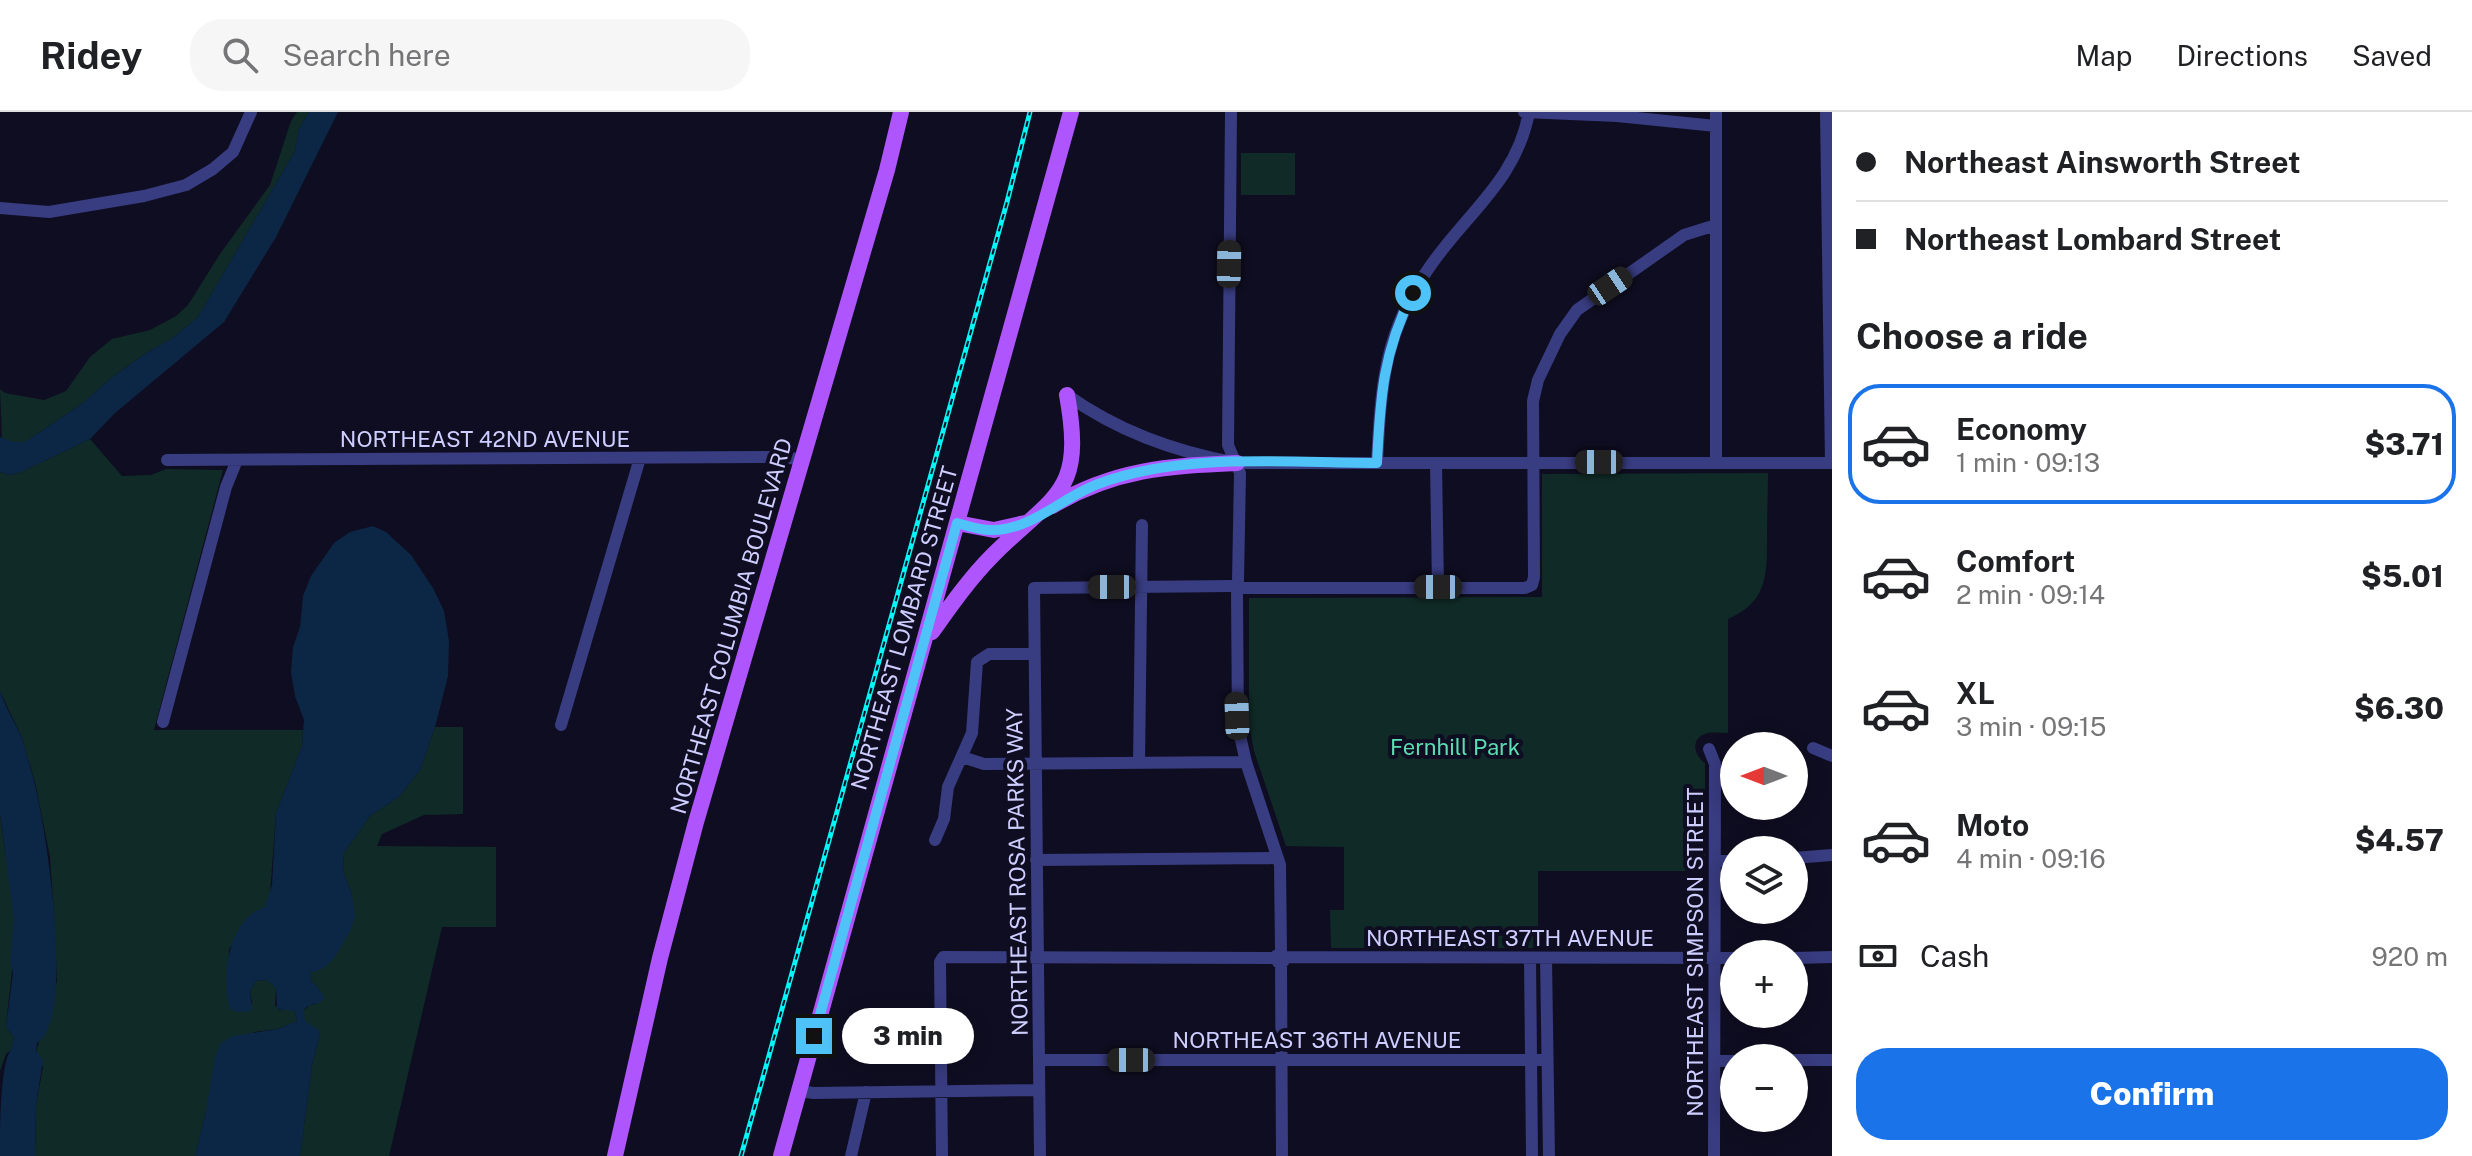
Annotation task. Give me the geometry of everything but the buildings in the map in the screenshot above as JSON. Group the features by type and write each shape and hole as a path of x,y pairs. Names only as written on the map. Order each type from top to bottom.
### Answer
{"main road":[{"name":"NORTHEAST COLUMBIA BOULEVARD","path":"615,1156 680,882 887,170 901,112"},
{"name":"NORTHEAST LOMBARD STREET","path":"781,1156 1071,112"},
{"path":"923,644 992,556 1057,495 1071,465 1073,432 1067,395"},
{"path":"957,523 1002,530 1023,524 1080,491 1125,475 1155,468 1237,463"}],"street":[{"path":"0,208 49,212 144,196 186,185 213,169 233,152 251,112"},
{"path":"1231,112 1228,445 1240,473 1237,716 1246,762 1282,877 1282,1156"},
{"path":"1377,463 1383,372 1398,321 1431,264 1511,166 1522,140 1527,112 1716,119 1716,461"},
{"path":"1067,395 1113,424 1140,436 1237,463 1831,463 1828,120"},
{"path":"1141,587 1525,588 1532,585 1532,413 1535,390 1570,319 1586,303 1684,235 1716,225"},
{"path":"561,725 640,458"},
{"name":"NORTHEAST 42ND AVENUE","path":"167,460 802,459"},
{"path":"163,722 226,487 237,460"},
{"path":"1436,463 1438,587"},
{"path":"1139,763 1142,525"},
{"name":"NORTHEAST ROSA PARKS WAY","path":"1040,1156 1034,588 1141,587"},
{"path":"935,840 944,819 948,787 974,723 977,662 989,654 1034,654"},
{"path":"1813,748 1832,756"},
{"name":"NORTHEAST SIMPSON STREET","path":"1709,749 1715,764 1714,1156"},
{"path":"962,757 976,764 1246,762"},
{"path":"1808,857 1832,855"},
{"path":"1036,860 1278,858"},
{"name":"NORTHEAST 37TH AVENUE","path":"942,1091 940,962 943,957 1720,958"},
{"path":"1808,958 1832,957"},
{"path":"1530,958 1532,1156"},
{"path":"1546,958 1549,1156"},
{"name":"NORTHEAST 36TH AVENUE","path":"1039,1060 1547,1060"},
{"path":"1808,1060 1832,1060"},
{"path":"1714,1061 1720,1061"},
{"path":"798,1091 1039,1090"},
{"path":"942,1091 942,1156"},
{"path":"851,1156 866,1092"}],"green space":[{"path":"297,112 309,112 299,129 295,151 198,317 25,442 2,439 0,389 5,393 44,400 66,391 90,357 112,339 150,330 176,316 188,305 270,185 291,121"},
{"path":"1241,153 1295,153 1295,195 1241,195"},
{"path":"90,439 122,476 151,475 166,469 223,470 154,730 303,730 302,746 276,813 270,894 265,907 229,949 228,1002 252,1003 250,991 256,981 268,980 276,988 275,1005 279,1010 288,1008 295,1011 297,1021 278,1029 254,1032 206,1111 195,1156 35,1156 36,1105 43,1067 36,1052 57,981 54,914 50,857 35,782 22,738 0,691 0,472 10,475 21,472"},
{"name":"Fernhill Park","path":"1768,473 1767,563 1762,585 1751,604 1728,619 1728,732 1702,735 1695,746 1698,756 1705,763 1705,871 1538,871 1538,948 1331,948 1330,910 1344,910 1344,847 1286,846 1254,751 1249,724 1249,598 1542,597 1542,474"},
{"path":"435,727 463,727 463,814 424,815 382,834 377,846 496,847 496,927 442,927 389,1156 300,1156 312,1065 320,1034 304,1021 304,1010 316,1004 322,993 310,979 311,973 352,895 344,874 343,854 370,816 400,796 420,770"},
{"path":"0,813 14,917 6,1027 14,1037 0,1071"}],"water":[{"path":"309,112 338,112 276,237 224,322 115,413 90,439 21,472 10,475 0,472 0,437 25,442 198,317 295,151 299,129"},
{"path":"373,526 386,532 411,555 444,611 449,641 448,676 435,727 420,770 400,796 370,816 343,854 344,874 352,895 355,916 335,957 324,968 311,973 310,979 324,999 304,1010 305,1021 320,1034 312,1065 300,1156 195,1156 215,1057 221,1043 233,1036 278,1029 297,1021 295,1011 277,1009 276,988 267,980 256,981 250,991 252,1011 230,1009 227,965 235,936 243,923 265,907 272,885 276,813 302,746 304,720 295,696 291,672 303,596 311,576 334,543 350,532"},
{"path":"0,691 21,736 33,777 50,873 54,917 55,997 49,1026 37,1043 36,1051 43,1060 36,1105 35,1156 0,1156 3,1083 14,1037 6,1027 13,973 10,962 14,920 0,813"}],"railway":[{"path":"741,1156 1030,112"}],"route":[{"path":"814,1036 957,523 989,530 1015,527 1095,485 1155,468 1237,463 1377,463 1383,372 1398,321 1413,293"}]}
